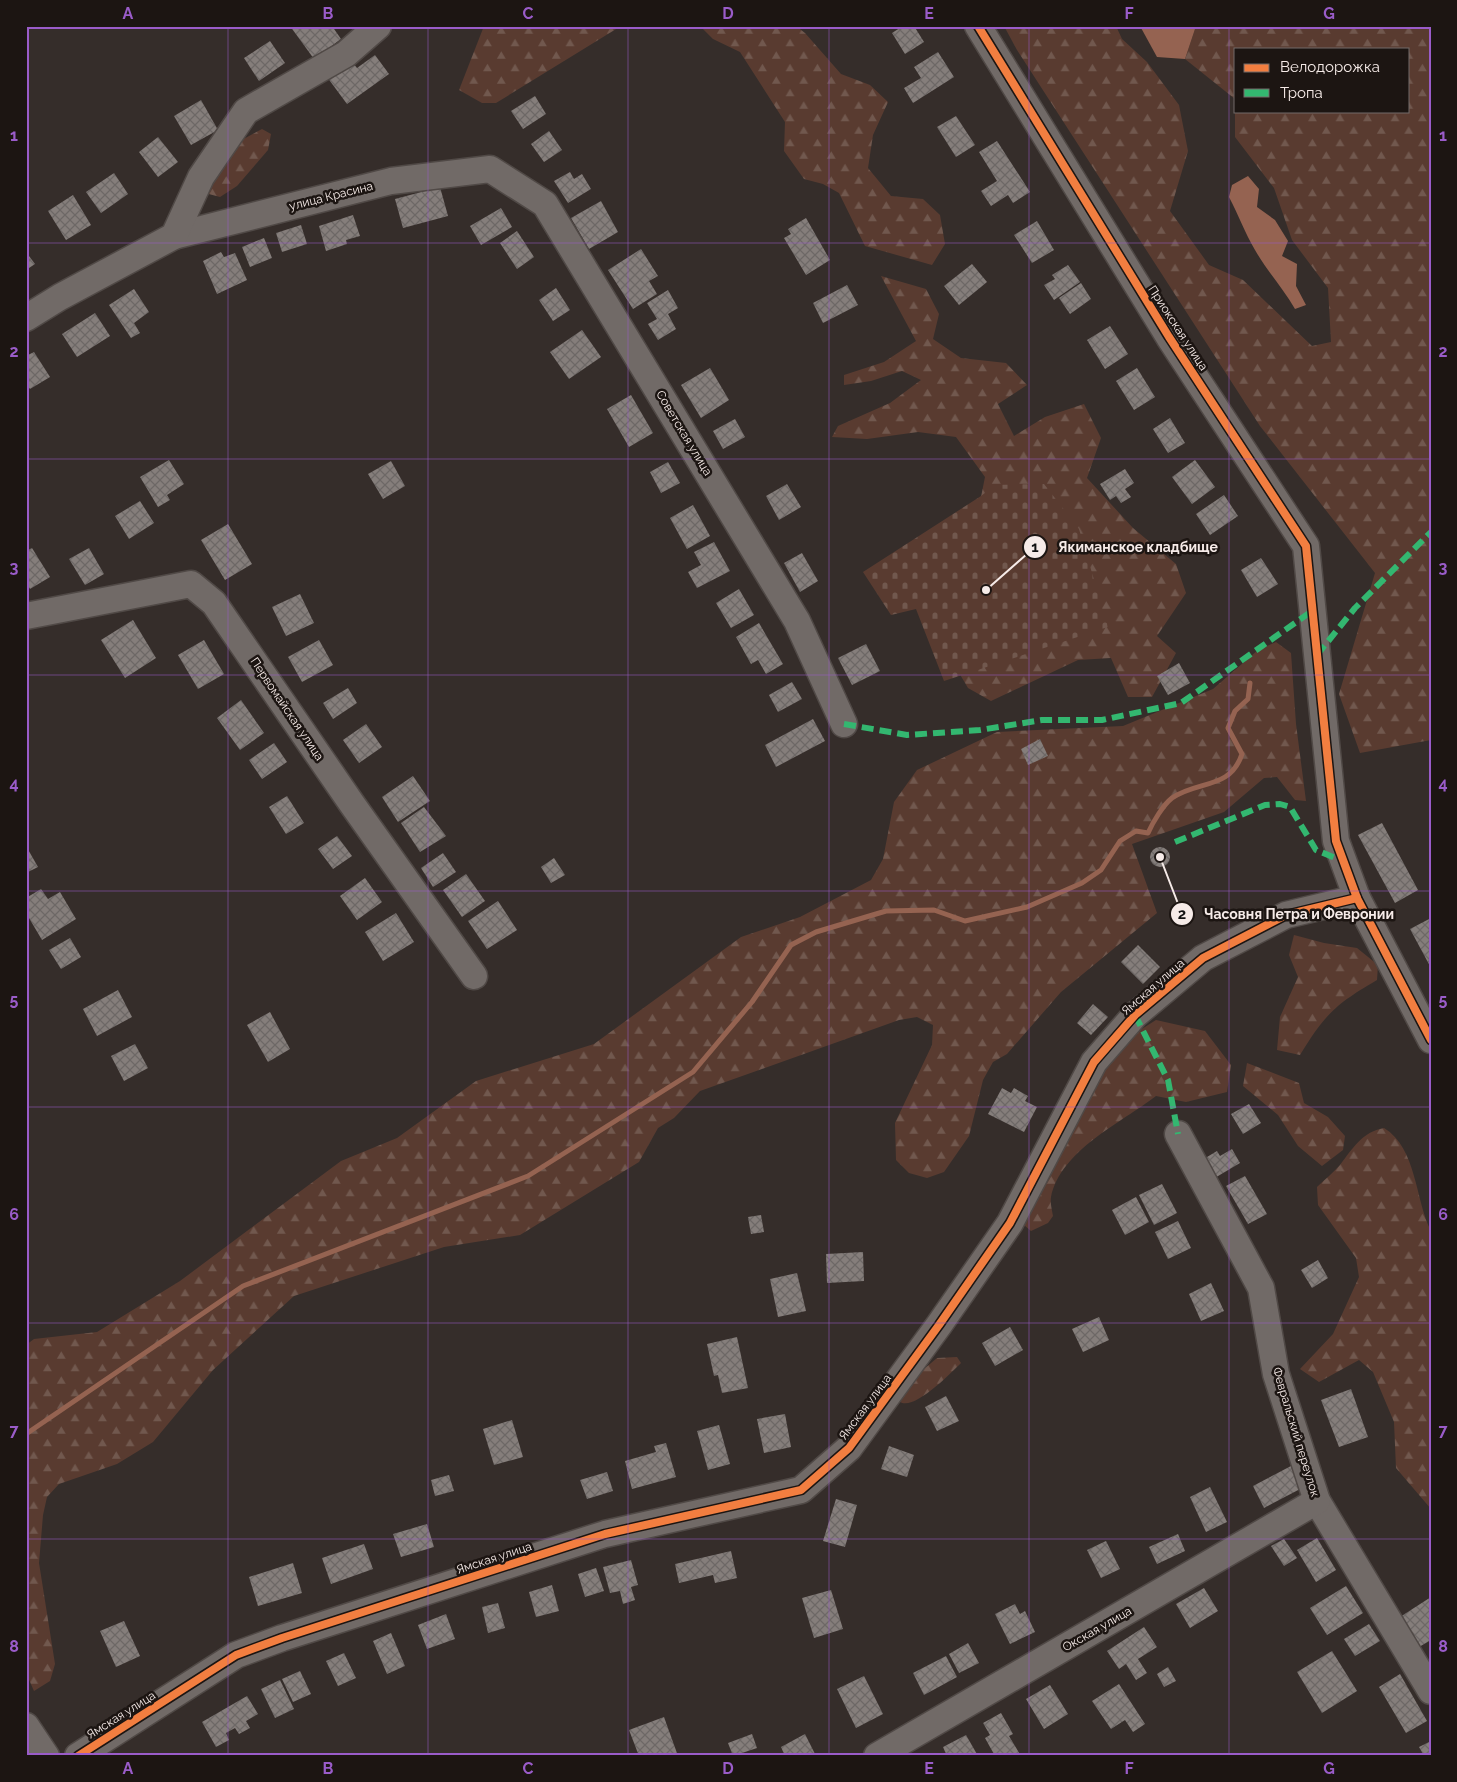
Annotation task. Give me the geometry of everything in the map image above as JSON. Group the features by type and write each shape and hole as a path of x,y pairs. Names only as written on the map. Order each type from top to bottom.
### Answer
{"street":[{"path":"174,236 201,177 246,111 346,54 378,26"},
{"name":"Приокская улица","path":"978,26 1170,337 1306,546 1336,841 1357,898 1431,1040"},
{"name":"улица Красина","path":"26,318 60,297 174,236 391,181 490,169"},
{"name":"Советская улица","path":"490,169 545,204 798,621 844,724"},
{"name":"Первомайская улица","path":"26,616 191,584 214,603 352,804 474,976"},
{"name":"Ямская улица","path":"78,1756 236,1655 254,1648 604,1534 801,1490 849,1448 939,1325 1010,1223 1094,1062 1135,1015 1203,958 1286,915 1357,898"},
{"name":"Февральский переулок","path":"1178,1134 1261,1288 1276,1374 1318,1501 1431,1691"},
{"name":"Окская улица","path":"877,1756 1318,1501"},
{"path":"26,1726 46,1756"}],"green space":[{"path":"484,26 621,26 496,103 482,103 459,90"},
{"path":"700,26 796,26 805,33 841,74 870,85 888,102 873,135 868,168 891,196 923,199 940,215 945,244 932,265 865,246 839,193 823,184 804,179 784,151 785,122 740,52 713,39"},
{"path":"1004,26 1116,26 1122,39 1147,62 1179,105 1188,151 1170,211 1209,265 1243,280 1312,346 1331,342 1328,288 1292,240 1274,188 1235,137 1235,112 1410,112 1410,48 1234,48 1234,98 1185,59 1196,26 1431,26 1431,740 1360,753 1339,694 1375,573 1260,426 1017,50"},
{"path":"262,129 271,134 268,150 237,186 220,197 205,193 238,142"},
{"path":"881,276 926,289 939,314 933,339 961,358 1006,363 1027,385 998,404 1014,436 1045,417 1084,404 1101,438 1087,478 1133,528 1176,564 1186,593 1157,636 1176,653 1152,697 1128,697 1111,658 1078,660 991,701 968,688 932,627 977,517 985,477 956,437 918,432 867,439 832,437 838,426 890,403 921,380 902,371 871,381 844,385 844,375 884,362 916,341"},
{"path":"1044,484 1079,529 1108,627 944,681 916,609 891,615 863,572 995,485"},
{"path":"1276,642 1291,653 1296,724 1306,801 1295,800 1277,777 1264,778 1224,812 1132,844 1157,913 1061,992 1007,1054 993,1062 983,1080 969,1136 944,1172 927,1178 909,1173 896,1160 895,1123 932,1045 933,1025 917,1017 899,1020 700,1091 674,1118 658,1128 639,1162 520,1235 444,1247 294,1296 213,1370 153,1442 117,1464 59,1484 47,1497 43,1515 39,1563 55,1664 50,1681 34,1691 26,1673 26,1345 34,1339 97,1332 180,1281 341,1161 397,1138 476,1081 594,1044 741,937 800,917 871,880 883,859 894,802 917,770 997,732 1123,726 1213,689 1258,650"},
{"path":"1294,935 1324,943 1357,948 1378,965 1377,980 1351,996 1332,1011 1317,1029 1300,1055 1277,1050 1280,1017 1298,977 1289,955"},
{"path":"1156,1020 1205,1031 1231,1065 1227,1092 1186,1102 1156,1096 1110,1127 1079,1152 1067,1165 1057,1180 1051,1197 1053,1216 1048,1223 1031,1231 1024,1225 1039,1186 1101,1070 1129,1037"},
{"path":"1247,1063 1299,1083 1304,1103 1328,1117 1345,1136 1343,1150 1322,1166 1298,1146 1278,1115 1243,1086"},
{"path":"1384,1128 1395,1137 1409,1161 1431,1231 1431,1509 1396,1468 1394,1422 1373,1372 1359,1360 1319,1382 1300,1369 1333,1334 1359,1277 1356,1258 1318,1205 1317,1187 1337,1168 1364,1137"},
{"path":"957,1357 961,1363 932,1390 914,1401 900,1402 905,1385 937,1358"}],"shaded area":[{"path":"1140,26 1196,26 1185,59 1157,57"},
{"path":"1248,176 1259,189 1257,207 1275,220 1288,241 1282,256 1297,264 1296,286 1306,305 1295,309 1255,250 1229,197 1232,185"}],"building":[{"path":"290,26 332,26 341,39 314,59"},
{"path":"903,26 914,26 924,42 905,54 892,33"},
{"path":"270,41 285,63 259,81 244,58"},
{"path":"938,52 954,77 913,103 904,88 921,78 914,67"},
{"path":"375,55 389,74 347,104 327,77 351,60 357,68"},
{"path":"535,96 546,114 523,129 511,111"},
{"path":"201,100 218,130 191,145 174,116"},
{"path":"956,116 975,145 956,157 937,127"},
{"path":"549,131 562,150 544,162 531,144"},
{"path":"158,137 178,162 158,177 139,152"},
{"path":"997,141 1030,192 1013,203 1008,195 991,206 981,191 997,181 979,152"},
{"path":"570,172 574,179 582,174 591,189 568,203 554,181"},
{"path":"114,173 128,194 101,213 86,192"},
{"path":"440,187 448,216 403,228 395,199"},
{"path":"73,195 91,225 66,240 48,211"},
{"path":"601,201 618,232 589,249 571,218"},
{"path":"501,208 512,227 481,245 470,226"},
{"path":"353,215 360,236 346,240 347,244 326,251 319,226"},
{"path":"806,218 830,260 806,275 784,238 791,234 788,229"},
{"path":"1037,221 1054,250 1032,263 1014,235"},
{"path":"301,225 307,244 282,252 276,233"},
{"path":"517,231 534,257 517,269 500,243"},
{"path":"264,238 272,258 250,267 242,247"},
{"path":"641,249 658,276 649,281 657,294 633,309 608,270"},
{"path":"26,252 35,264 26,270"},
{"path":"221,252 224,257 235,253 247,280 217,294 203,261"},
{"path":"972,264 987,282 959,305 944,286"},
{"path":"1068,265 1080,282 1054,300 1044,285 1055,279 1052,275"},
{"path":"1081,283 1091,299 1070,314 1059,298"},
{"path":"847,285 858,305 823,323 813,303"},
{"path":"556,288 570,310 553,321 539,300"},
{"path":"134,289 149,312 134,323 140,333 131,338 109,305"},
{"path":"668,290 678,308 668,314 676,329 658,340 648,324 657,319 647,303"},
{"path":"95,313 110,336 77,357 62,334"},
{"path":"1110,326 1128,354 1105,369 1087,340"},
{"path":"582,330 601,357 569,379 550,352"},
{"path":"34,352 50,377 30,389 26,384 26,356"},
{"path":"710,368 729,400 701,418 681,385"},
{"path":"1137,368 1155,397 1134,410 1116,381"},
{"path":"631,395 653,433 629,447 607,409"},
{"path":"1170,418 1185,443 1168,453 1153,429"},
{"path":"735,419 745,437 723,449 713,431"},
{"path":"169,460 184,484 167,495 170,500 158,507 140,477"},
{"path":"1195,460 1215,487 1192,504 1172,477"},
{"path":"391,461 405,486 383,499 368,474"},
{"path":"668,462 680,483 661,493 650,472"},
{"path":"1125,469 1134,483 1125,489 1131,497 1121,503 1116,496 1110,500 1100,484"},
{"path":"787,484 801,507 779,520 766,496"},
{"path":"1224,495 1238,516 1210,535 1196,514"},
{"path":"140,501 154,523 129,539 115,516"},
{"path":"693,505 710,536 687,549 670,518"},
{"path":"228,524 252,564 225,580 201,540"},
{"path":"714,542 730,571 697,588 688,572 701,565 694,552"},
{"path":"32,548 50,577 30,589 26,582 26,551"},
{"path":"89,548 104,574 85,585 69,559"},
{"path":"802,553 818,581 800,592 784,563"},
{"path":"1261,558 1278,584 1257,597 1241,570"},
{"path":"739,589 754,615 731,628 716,603"},
{"path":"300,594 314,623 286,636 272,607"},
{"path":"133,620 156,658 125,678 101,640"},
{"path":"759,623 783,664 766,674 758,660 751,664 736,637"},
{"path":"204,640 224,674 198,689 178,655"},
{"path":"319,640 333,665 302,682 288,657"},
{"path":"866,644 880,671 852,685 838,658"},
{"path":"1179,663 1190,683 1168,695 1157,676"},
{"path":"792,682 802,699 778,712 769,695"},
{"path":"348,688 357,703 333,719 323,703"},
{"path":"241,700 264,733 240,750 217,718"},
{"path":"813,719 825,741 776,767 765,745"},
{"path":"366,724 382,747 359,763 343,740"},
{"path":"1040,739 1048,756 1028,765 1021,749"},
{"path":"274,743 287,762 262,779 249,760"},
{"path":"413,776 430,801 398,822 382,797"},
{"path":"287,796 304,823 286,834 269,807"},
{"path":"424,807 446,836 420,852 401,823"},
{"path":"1382,823 1418,890 1395,903 1358,835"},
{"path":"337,836 352,856 333,869 318,849"},
{"path":"26,846 38,867 26,873"},
{"path":"1160,847 1167,850 1170,857 1167,864 1160,867 1153,864 1150,857 1153,850"},
{"path":"443,853 456,872 433,887 421,868"},
{"path":"554,858 565,875 551,883 541,867"},
{"path":"466,874 485,901 462,917 443,890"},
{"path":"365,878 382,902 357,920 340,896"},
{"path":"41,889 48,899 60,892 76,919 42,940 26,913 26,898"},
{"path":"498,901 517,930 487,949 468,921"},
{"path":"396,913 414,942 383,961 365,932"},
{"path":"1431,918 1431,968 1410,929"},
{"path":"70,938 81,957 61,969 49,950"},
{"path":"1138,945 1160,967 1143,984 1121,962"},
{"path":"118,990 132,1017 97,1036 83,1009"},
{"path":"1093,1004 1108,1017 1091,1035 1077,1023"},
{"path":"270,1012 290,1049 268,1062 247,1025"},
{"path":"135,1044 148,1068 124,1081 111,1056"},
{"path":"1002,1088 1011,1093 1014,1088 1028,1096 1025,1101 1037,1107 1024,1132 988,1114"},
{"path":"1249,1104 1261,1123 1243,1134 1231,1114"},
{"path":"1232,1149 1240,1163 1213,1179 1202,1160 1217,1151 1220,1156"},
{"path":"1245,1176 1267,1214 1248,1224 1226,1186"},
{"path":"1162,1184 1177,1213 1154,1225 1139,1195"},
{"path":"1136,1197 1149,1222 1125,1235 1112,1210"},
{"path":"761,1215 764,1232 751,1234 748,1217"},
{"path":"1178,1221 1191,1248 1168,1259 1155,1232"},
{"path":"863,1252 864,1281 827,1283 826,1254"},
{"path":"1318,1260 1328,1278 1312,1288 1301,1270"},
{"path":"797,1273 806,1311 778,1317 770,1279"},
{"path":"1211,1283 1224,1311 1201,1321 1189,1294"},
{"path":"1099,1317 1109,1340 1083,1352 1072,1329"},
{"path":"1010,1327 1023,1350 995,1366 982,1343"},
{"path":"737,1337 748,1388 722,1393 718,1375 714,1376 707,1344"},
{"path":"1351,1389 1368,1437 1339,1447 1321,1400"},
{"path":"946,1396 959,1421 937,1431 925,1407"},
{"path":"785,1414 791,1447 764,1453 757,1419"},
{"path":"512,1420 523,1457 494,1465 483,1429"},
{"path":"719,1425 730,1464 708,1470 697,1431"},
{"path":"666,1443 676,1477 632,1489 625,1461 656,1452 654,1446"},
{"path":"889,1446 914,1455 907,1477 881,1469"},
{"path":"1291,1466 1302,1488 1264,1508 1253,1486"},
{"path":"607,1472 613,1491 587,1499 580,1480"},
{"path":"449,1475 454,1491 435,1496 431,1480"},
{"path":"1210,1487 1227,1522 1206,1532 1190,1497"},
{"path":"836,1499 857,1505 845,1547 823,1541"},
{"path":"427,1524 434,1547 401,1557 393,1534"},
{"path":"1178,1534 1185,1551 1157,1564 1149,1547"},
{"path":"1317,1538 1336,1570 1316,1582 1297,1550"},
{"path":"1284,1539 1297,1558 1284,1566 1271,1546"},
{"path":"1106,1541 1120,1569 1101,1578 1087,1550"},
{"path":"364,1544 373,1569 331,1584 322,1558"},
{"path":"731,1551 737,1578 715,1583 713,1575 679,1583 675,1564"},
{"path":"631,1560 638,1585 631,1587 635,1600 623,1604 620,1591 610,1593 603,1567"},
{"path":"293,1563 302,1593 258,1606 249,1577"},
{"path":"596,1568 604,1591 585,1597 578,1574"},
{"path":"552,1585 559,1611 536,1617 529,1592"},
{"path":"1346,1586 1363,1613 1327,1635 1310,1608"},
{"path":"1204,1588 1218,1611 1190,1628 1176,1604"},
{"path":"831,1590 843,1629 814,1638 802,1598"},
{"path":"1431,1597 1431,1640 1419,1647 1400,1617"},
{"path":"498,1603 505,1628 488,1633 482,1607"},
{"path":"1015,1604 1020,1614 1025,1611 1035,1632 1010,1644 995,1614"},
{"path":"446,1614 455,1639 427,1649 418,1625"},
{"path":"124,1621 140,1656 116,1667 100,1631"},
{"path":"1369,1624 1380,1641 1355,1656 1344,1639"},
{"path":"1144,1627 1157,1647 1138,1659 1147,1673 1136,1680 1126,1664 1119,1669 1107,1651"},
{"path":"391,1633 405,1666 387,1674 373,1641"},
{"path":"968,1643 979,1663 959,1673 949,1654"},
{"path":"1332,1651 1357,1691 1322,1713 1297,1672"},
{"path":"344,1653 356,1678 338,1686 326,1661"},
{"path":"946,1656 957,1677 924,1695 913,1673"},
{"path":"1168,1667 1176,1681 1164,1687 1157,1674"},
{"path":"300,1671 311,1694 293,1702 282,1679"},
{"path":"1400,1674 1427,1721 1406,1733 1379,1687"},
{"path":"864,1676 883,1714 856,1728 837,1689"},
{"path":"280,1680 294,1709 275,1718 261,1689"},
{"path":"1119,1684 1145,1724 1133,1732 1125,1720 1111,1729 1092,1701"},
{"path":"1050,1685 1068,1714 1044,1729 1026,1699"},
{"path":"247,1696 258,1714 246,1721 250,1728 239,1734 235,1728 226,1733 229,1740 216,1747 202,1722"},
{"path":"1001,1713 1013,1734 1009,1736 1021,1756 995,1756 985,1738 990,1735 983,1723"},
{"path":"664,1717 678,1756 639,1756 629,1730"},
{"path":"752,1734 757,1748 733,1756 728,1743"},
{"path":"805,1734 816,1756 785,1756 781,1747"},
{"path":"966,1735 978,1756 947,1756 943,1747"},
{"path":"1431,1741 1431,1756 1424,1756 1419,1747"}],"waterway":[{"path":"26,1434 243,1286 528,1176 693,1072 752,1002 791,945 816,932 886,911 934,910 965,921 1027,907 1082,883 1101,870 1120,841 1136,831 1148,833 1158,814 1172,798 1182,792 1212,783 1230,774 1242,754 1228,728 1235,711 1248,699 1250,683"}],"marked path":[{"path":"1317,655 1355,608 1431,532"},
{"path":"844,724 907,735 980,730 1042,720 1102,720 1181,703 1312,611"},
{"path":"1175,842 1265,805 1280,804 1290,807 1316,850 1343,861"},
{"path":"1135,1015 1168,1080 1178,1134"}],"cycle path":[{"path":"978,26 1169,337 1306,546 1336,841 1357,898 1431,1040"},
{"path":"78,1756 236,1655 282,1638 605,1534 801,1490 849,1448 939,1325 1010,1223 1094,1062 1135,1015 1203,958 1286,915 1357,898"}],"place":[{"name":"Якиманское кладбище","path":"986,590"},
{"name":"Часовня Петра и Февронии","path":"1160,857"}]}
